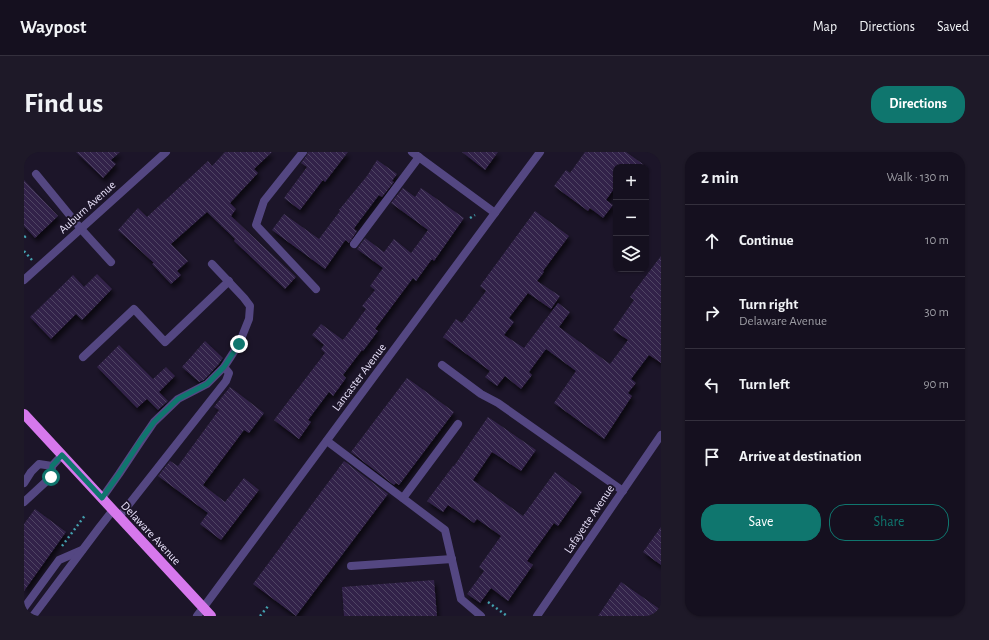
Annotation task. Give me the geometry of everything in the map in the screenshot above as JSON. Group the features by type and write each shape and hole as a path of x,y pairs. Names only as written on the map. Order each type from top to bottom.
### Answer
{"main road":[{"name":"Delaware Avenue","path":"24,414 102,498 200,612 211,616"}],"street":[{"name":"Auburn Avenue","path":"24,280 166,152"},
{"path":"303,152 264,201 256,225 316,289"},
{"path":"412,152 495,213"},
{"name":"Lancaster Avenue","path":"200,612 540,152"},
{"path":"354,244 419,157"},
{"path":"36,174 111,262"},
{"path":"102,498 154,422 178,399 207,384 224,367 239,344 249,319 250,306 229,281 212,264"},
{"path":"83,357 134,309 165,342 229,281"},
{"path":"442,365 481,394 498,403 623,491"},
{"path":"33,616 83,550 116,514 226,382 229,373 224,367"},
{"path":"403,498 458,424"},
{"name":"Lafayette Avenue","path":"537,616 661,435"},
{"path":"327,441 445,530 461,599 481,616"},
{"path":"24,502 51,477 52,466 62,455"},
{"path":"24,483 31,472 39,464 52,466"},
{"path":"24,467 31,472"},
{"path":"24,608 59,560 83,550"},
{"path":"351,566 452,559"}],"path":[{"path":"470,218 475,215"},
{"path":"24,251 33,261"},
{"path":"488,602 507,616"},
{"path":"260,616 269,605"}],"building":[{"path":"76,152 120,152 111,160 116,164 103,178"},
{"path":"225,152 272,152 254,169 258,173 230,203 236,209 231,216 296,277 285,289 234,241 235,239 207,212 171,244 188,261 177,271 181,275 171,284 152,264 154,263 118,230 138,208 147,217 208,161 212,166"},
{"path":"308,152 348,152 325,182 323,180 300,210 284,198 307,167 301,163"},
{"path":"462,152 498,152 485,170"},
{"path":"585,152 626,152 643,164 613,164 613,190 606,200 613,205 603,218 590,208 588,211 554,186 566,170 570,173"},
{"path":"377,160 397,174 392,181 394,182 382,197 379,195 355,227 354,229 357,231 349,243 346,240 344,242 325,269 272,230 284,214 319,239 340,211 339,210 367,176"},
{"path":"24,180 58,216 35,238 24,226"},
{"path":"403,188 415,197 421,188 464,218 434,261 432,259 416,281 413,278 375,329 378,331 343,375 346,378 333,396 329,392 308,420 311,422 299,439 274,420 325,353 321,349 324,345 312,335 321,324 343,340 366,309 362,306 375,290 370,286 383,268 357,249 365,238 384,252 394,239 411,253 428,230 391,203"},
{"path":"535,211 569,236 537,281 560,296 551,309 528,293 509,318 514,322 504,335 524,348 558,303 570,312 559,327 610,364 628,340 613,330 634,300 630,297 661,256 661,363 649,355 631,379 636,383 628,393 632,396 604,439 554,403 576,371 546,349 529,372 532,375 521,389 505,376 497,386 485,377 490,371 443,337 456,319 462,323 486,291 480,286"},
{"path":"97,274 112,289 82,320 76,314 51,339 30,317 73,275 84,287"},
{"path":"205,341 223,358 204,380 199,382 182,367"},
{"path":"119,345 153,379 166,367 175,376 159,392 168,401 158,410 147,399 137,408 97,367"},
{"path":"407,378 454,412 399,485 396,483 394,485 351,452"},
{"path":"230,387 264,413 249,433 244,430 203,485 225,502 244,478 259,490 221,540 200,524 208,513 158,476 170,461 178,466 219,410 214,407"},
{"path":"488,417 536,450 521,471 492,452 473,480 523,516 555,472 582,492 558,526 554,523 527,561 533,565 508,601 491,588 480,603 467,594 484,571 479,567 501,536 477,519 474,523 448,505 443,512 427,501 454,466"},
{"path":"344,461 388,494 296,616 253,584"},
{"path":"35,509 66,532 24,591 24,524"},
{"path":"661,527 661,565 643,552"},
{"path":"434,580 437,616 344,616 342,587"},
{"path":"621,582 661,610 661,616 598,616"}],"route":[{"path":"51,477 52,466 62,455 102,498 154,422 178,399 207,384 224,367 239,344"}]}
